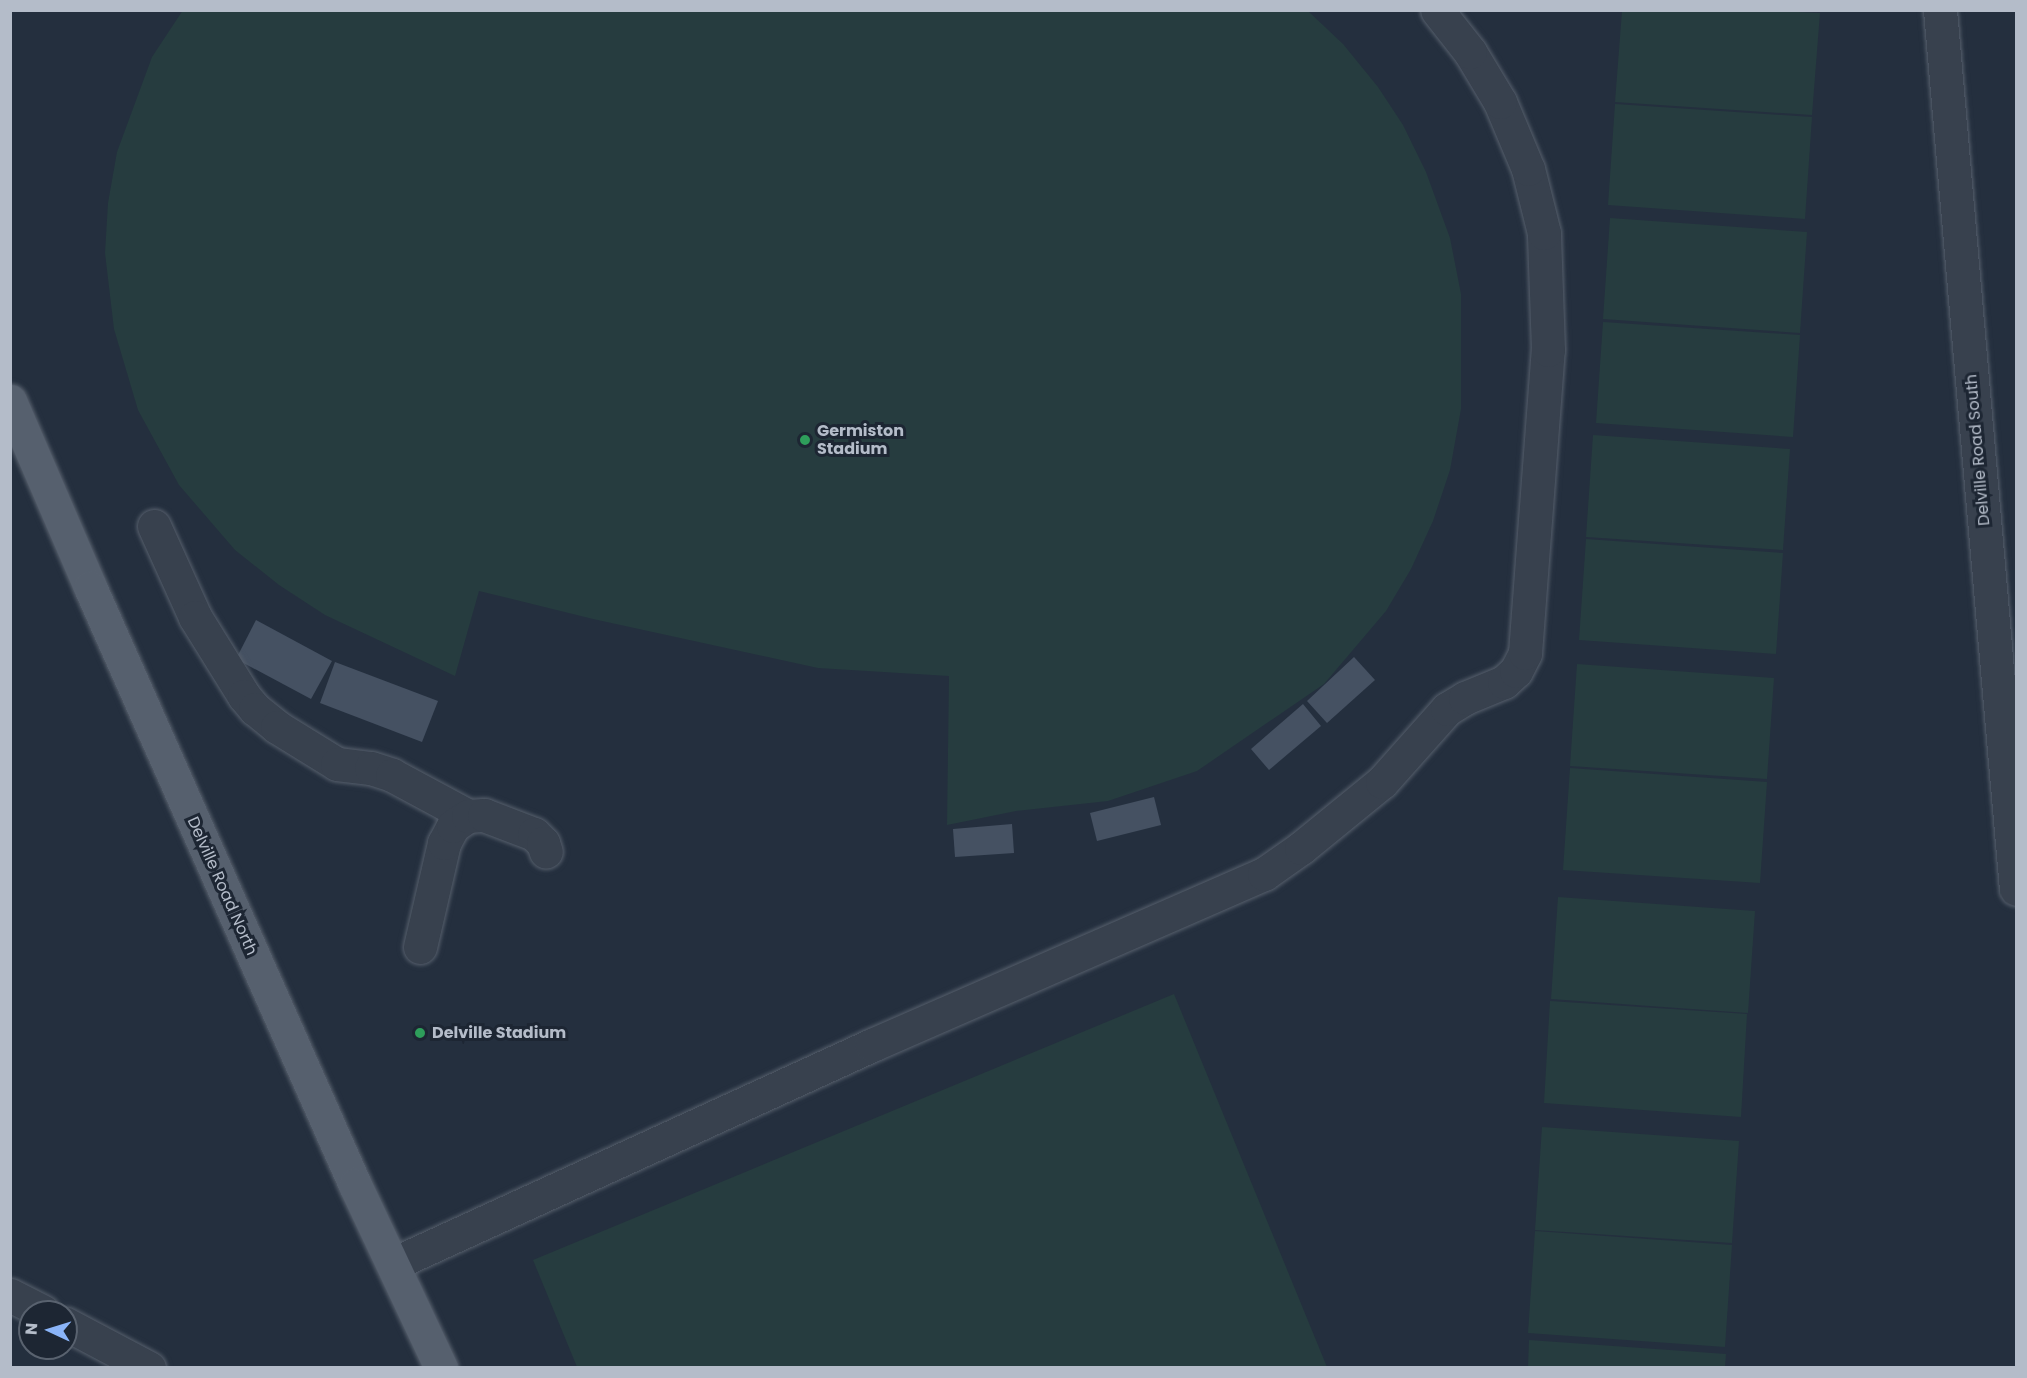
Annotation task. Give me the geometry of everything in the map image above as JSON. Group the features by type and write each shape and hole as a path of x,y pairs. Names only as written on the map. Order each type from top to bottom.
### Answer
{"main road":[{"name":"Delville Road North","path":"10,401 90,587 441,1368"}],"street":[{"path":"393,1264 872,1045 1264,874 1301,848 1382,782 1447,709 1466,698 1504,682 1516,671 1525,653 1548,350 1544,233 1528,169 1500,102 1470,52 1437,10"},
{"name":"Delville Road South","path":"1940,10 2008,695 2016,889"},
{"path":"154,526 195,617 244,696 255,709 277,727 337,764 371,768 392,775 468,816"},
{"path":"420,947 444,843 453,826 468,816 484,815 534,834 543,843 546,852"},
{"path":"78,1330 149,1368"}],"green space":[{"name":"Germiston Stadium","path":"183,10 1308,11 1343,44 1378,87 1403,125 1426,172 1450,238 1461,294 1461,409 1450,470 1433,521 1411,569 1386,611 1324,684 1197,771 1108,801 1016,811 947,825 949,676 818,668 593,619 479,591 455,676 325,615 279,585 235,550 179,485 138,410 114,329 105,253 108,203 117,152 152,57"},
{"path":"1622,11 1820,13 1812,115 1615,102"},
{"path":"1615,104 1812,117 1805,219 1608,205"},
{"path":"1610,218 1807,232 1800,333 1603,319"},
{"path":"1603,322 1800,335 1793,437 1596,423"},
{"path":"1593,435 1790,449 1783,550 1586,537"},
{"path":"1586,539 1783,553 1776,654 1579,640"},
{"path":"1577,664 1774,678 1767,779 1570,766"},
{"path":"1570,768 1767,782 1760,883 1563,870"},
{"path":"1558,897 1755,911 1748,1013 1551,999"},
{"path":"1174,994 1327,1367 577,1367 533,1260"},
{"path":"1550,1001 1747,1014 1741,1117 1544,1103"},
{"path":"1542,1127 1739,1141 1732,1243 1535,1230"},
{"path":"1535,1231 1732,1245 1725,1347 1528,1333"},
{"path":"1529,1340 1726,1354 1725,1367 1528,1367"}],"building":[{"path":"256,620 332,661 311,699 236,659"},
{"path":"1354,657 1375,680 1327,723 1307,701"},
{"path":"335,662 438,701 422,742 320,703"},
{"path":"1303,704 1321,726 1269,770 1251,749"},
{"path":"1154,797 1161,825 1097,841 1090,813"},
{"path":"1012,824 1014,853 955,857 953,829"}],"place":[{"name":"Germiston Stadium","path":"805,440"},
{"name":"Delville Stadium","path":"420,1033"}]}
